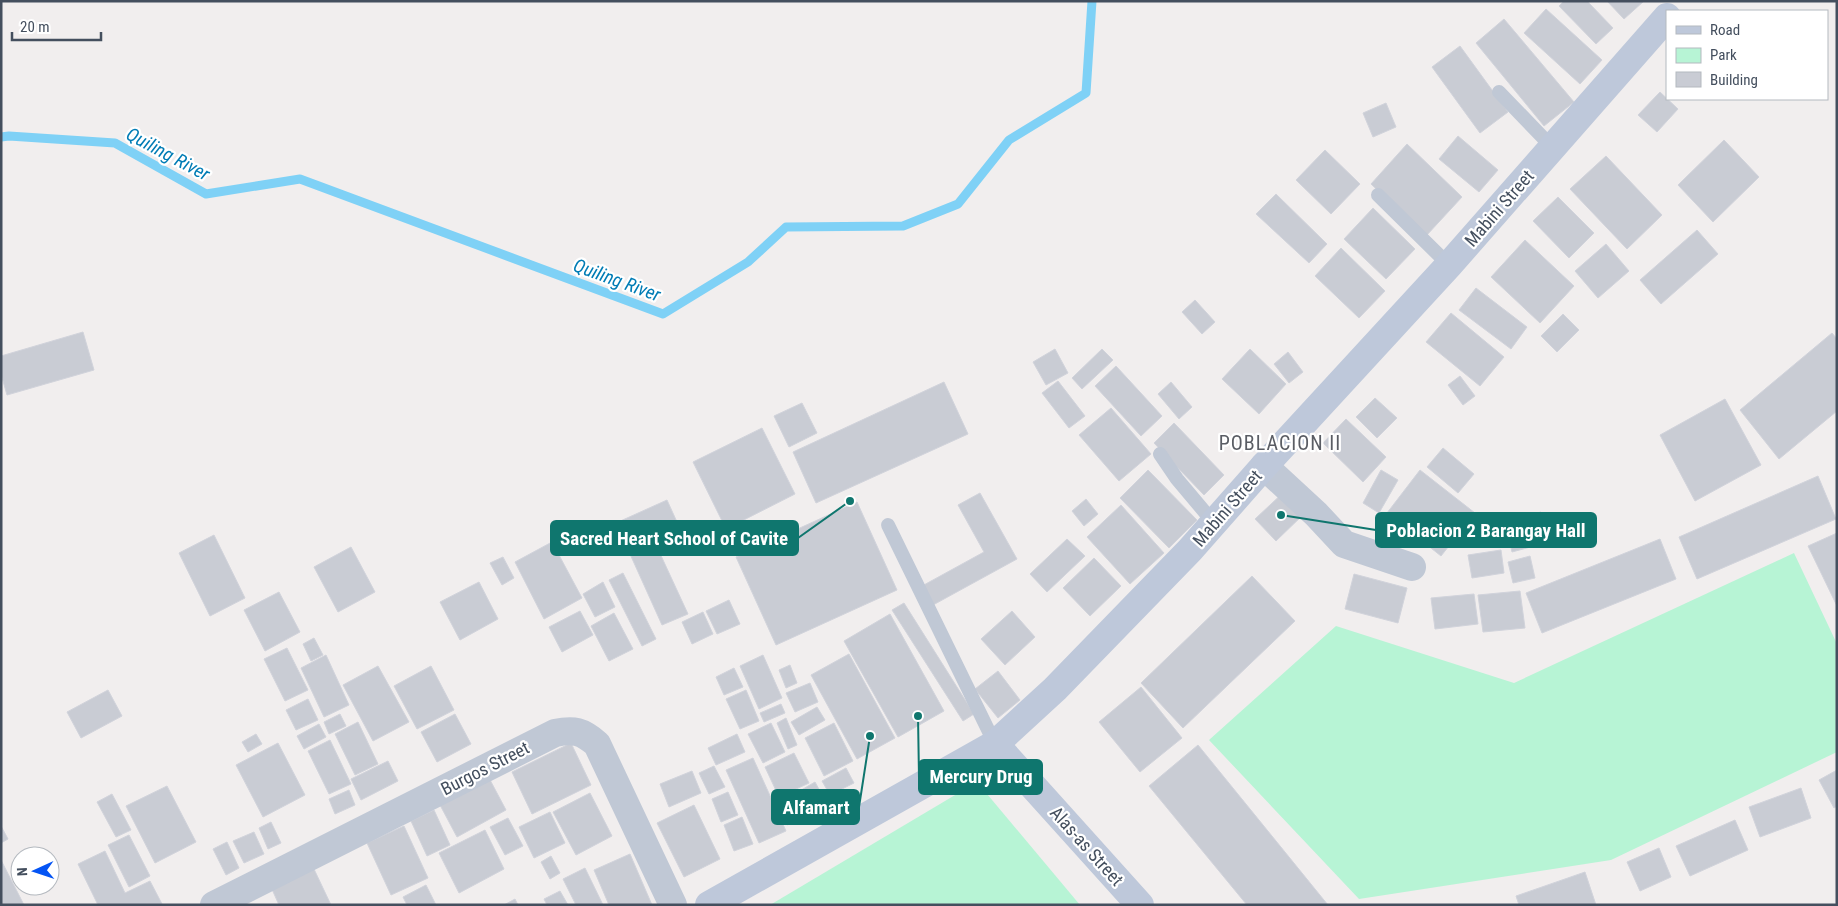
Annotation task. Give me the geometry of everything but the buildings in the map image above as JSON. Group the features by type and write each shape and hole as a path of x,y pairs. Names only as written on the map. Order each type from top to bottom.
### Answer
{"main road":[{"name":"Mabini Street","path":"708,905 995,744 1054,689 1214,523 1449,265 1666,18"},
{"name":"Alas-as Street","path":"995,744 1140,905"}],"street":[{"path":"1264,466 1316,514 1344,544 1412,567"},
{"name":"Burgos Street","path":"214,905 555,733 567,730 587,735 597,744 673,905"}],"lane":[{"path":"1500,92 1552,147"},
{"path":"1378,195 1449,265"},
{"path":"1160,454 1177,479 1214,523"},
{"path":"888,526 995,744"}],"green space":[{"path":"1794,553 1837,644 1837,752 1611,860 1359,899 1209,740 1336,626 1514,683"},
{"path":"977,782 1080,905 770,905"}],"waterway":[{"name":"Quiling River","path":"1,137 115,143 206,194 300,179 663,314 748,262 786,227 903,226 958,204 1009,140 1086,93 1092,1"}],"place":[{"name":"Sacred Heart School of Cavite","path":"850,501"},
{"name":"Poblacion 2 Barangay Hall","path":"1281,515"},
{"name":"Mercury Drug","path":"918,716"},
{"name":"Alfamart","path":"870,736"}],"district":[{"name":"POBLACION II","path":"1280,443"}]}
